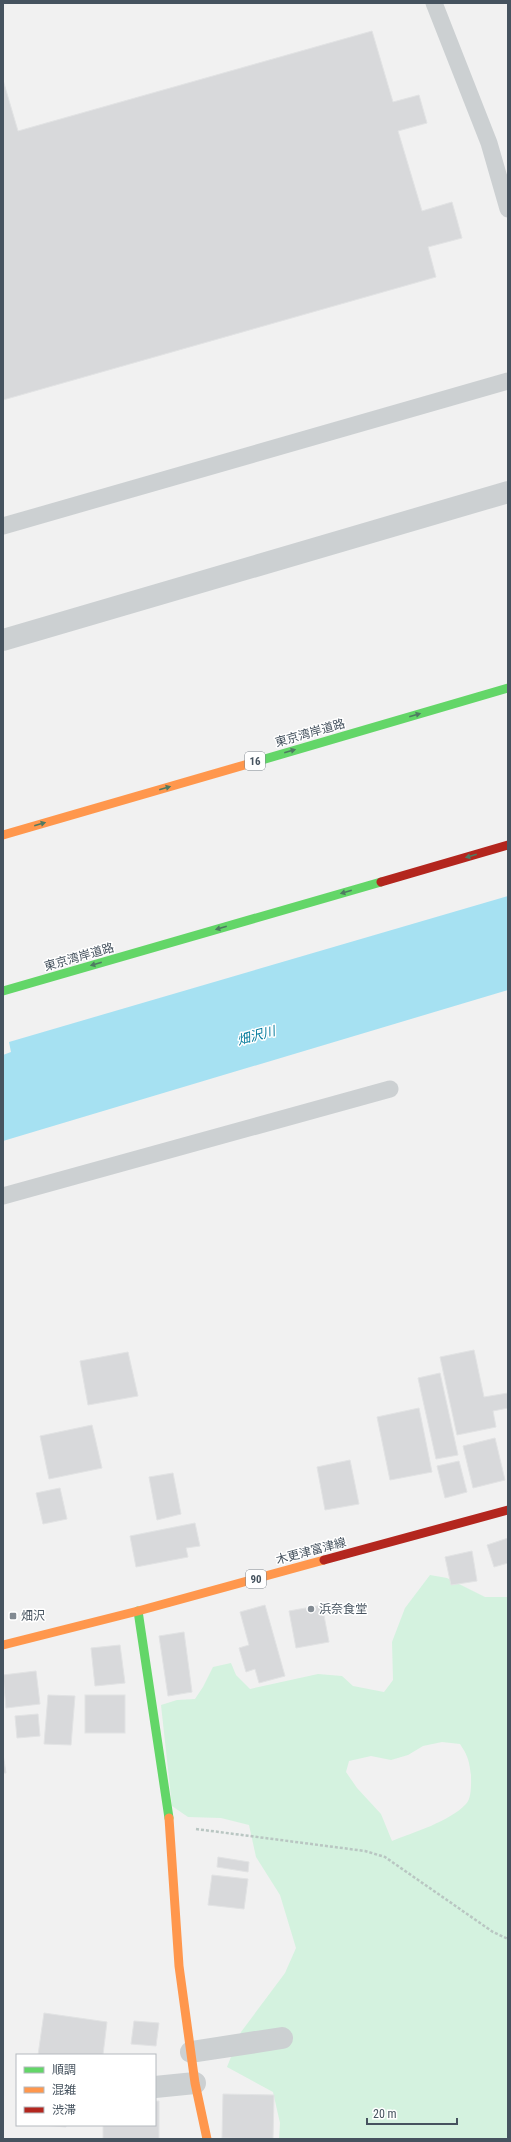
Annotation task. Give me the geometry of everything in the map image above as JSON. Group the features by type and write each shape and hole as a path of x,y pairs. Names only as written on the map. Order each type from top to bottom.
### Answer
{"main road":[{"name":"東京湾岸道路","path":"3,835 508,688"},
{"name":"東京湾岸道路","path":"3,992 508,845"},
{"name":"木更津富津線","path":"3,1645 138,1611 508,1510"},
{"path":"138,1611 170,1825 179,1966 191,2052 207,2139"}],"street":[{"path":"3,640 508,492"},
{"path":"191,2052 282,2038"},
{"path":"156,2087 196,2082"}],"lane":[{"path":"434,3 488,144 508,206"},
{"path":"3,526 508,381"},
{"path":"3,1196 390,1089"}],"path":[{"path":"170,1825 364,1851 385,1857 493,1932 508,1939"}],"green space":[{"path":"430,1575 447,1578 485,1597 508,1597 508,2139 279,2139 280,2123 273,2092 227,2067 241,2032 285,1973 296,1948 280,1895 256,1857 249,1825 221,1818 188,1817 172,1806 161,1705 177,1700 195,1699 213,1667 231,1663 236,1675 250,1689 318,1674 342,1676 353,1686 384,1692 393,1680 392,1642 405,1608","holes":["442,1742 460,1744 468,1758 471,1775 471,1790 466,1804 441,1821 392,1841 381,1814 357,1788 346,1772 349,1761 371,1756 391,1760 408,1755 423,1746"]}],"water":[{"name":"畑沢川","path":"508,896 508,990 3,1141 3,1055 11,1052 9,1042"}],"building":[{"path":"372,31 393,102 419,95 427,123 398,131 422,211 452,202 462,238 428,247 436,277 3,400 3,80 18,131"},
{"path":"474,1350 484,1397 508,1393 508,1408 493,1411 496,1427 457,1435 440,1357"},
{"path":"128,1352 138,1396 88,1405 80,1361"},
{"path":"440,1373 458,1455 436,1459 418,1378"},
{"path":"419,1408 432,1472 390,1480 377,1417"},
{"path":"92,1425 102,1468 49,1479 40,1436"},
{"path":"495,1438 505,1480 473,1488 463,1446"},
{"path":"350,1460 359,1504 325,1510 317,1467"},
{"path":"459,1461 467,1492 445,1498 437,1466"},
{"path":"173,1473 181,1514 157,1520 149,1477"},
{"path":"60,1488 67,1519 43,1524 36,1493"},
{"path":"195,1523 200,1546 186,1548 188,1557 136,1567 130,1536"},
{"path":"508,1538 508,1563 494,1567 487,1545"},
{"path":"472,1551 477,1581 451,1585 445,1557"},
{"path":"265,1605 285,1676 259,1683 255,1669 246,1672 239,1648 249,1645 240,1612"},
{"path":"322,1605 329,1642 296,1648 289,1611"},
{"path":"184,1632 192,1692 168,1696 159,1636"},
{"path":"120,1645 125,1683 95,1686 91,1648"},
{"path":"36,1671 40,1704 6,1708 3,1675"},
{"path":"48,1695 75,1696 71,1745 44,1744"},
{"path":"85,1695 125,1695 125,1733 85,1733"},
{"path":"38,1714 40,1736 17,1738 15,1716"},
{"path":"3,1754 6,1773 3,1773"},
{"path":"218,1857 249,1862 248,1872 217,1867"},
{"path":"212,1875 248,1879 244,1909 208,1905"},
{"path":"44,2013 107,2022 103,2054 38,2054"},
{"path":"134,2021 159,2023 156,2046 131,2044"},
{"path":"223,2094 274,2095 273,2139 222,2138"},
{"path":"156,2101 159,2101 159,2139 103,2139 103,2126 156,2126"}],"traffic: fast":[{"path":"248,764 508,688"},
{"path":"3,991 381,882"},
{"path":"138,1611 169,1818"}],"traffic: slow":[{"path":"3,835 248,764"},
{"path":"3,1645 138,1611 324,1560"},
{"path":"169,1818 179,1966 195,2083 207,2139"}],"traffic: jam":[{"path":"381,882 508,845"},
{"path":"324,1560 508,1510"}],"place":[{"name":"浜奈食堂","path":"311,1609"},
{"name":"畑沢","path":"13,1616"}]}
